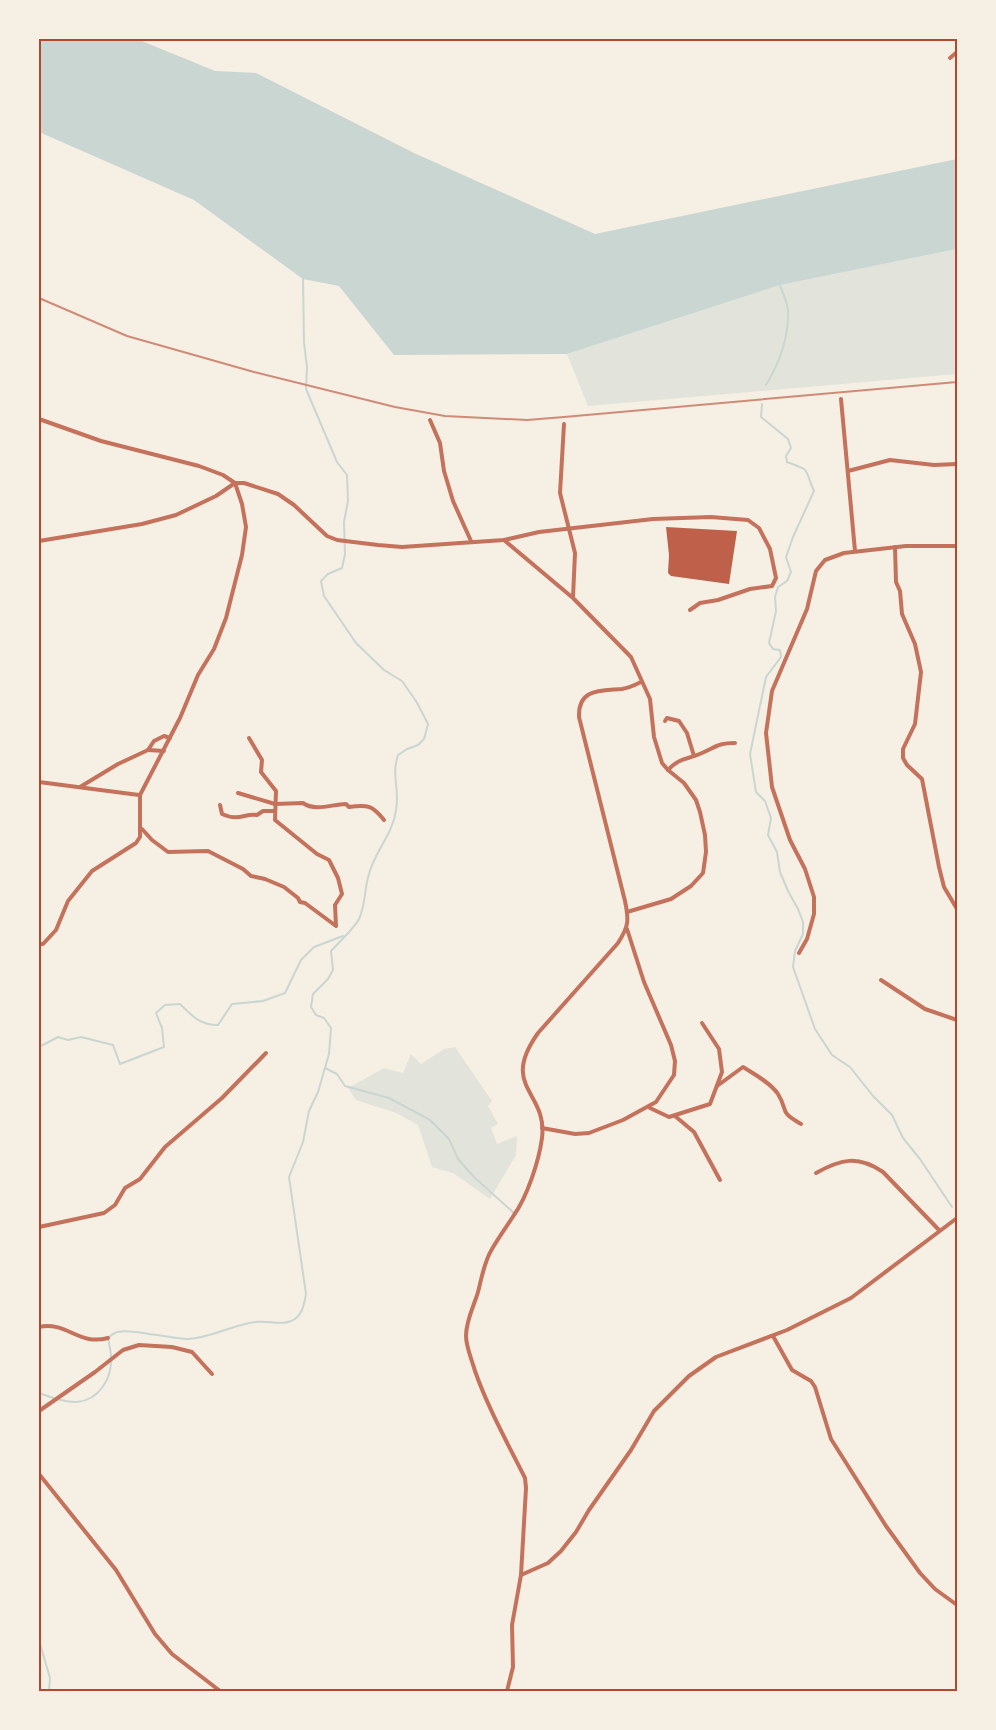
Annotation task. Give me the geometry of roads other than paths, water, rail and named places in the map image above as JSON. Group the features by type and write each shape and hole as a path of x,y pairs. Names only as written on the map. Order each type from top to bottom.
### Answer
{"street":[{"path":"950,58 957,52"},
{"path":"841,399 855,551"},
{"path":"39,419 102,441 199,466 223,475 235,483 252,485 278,494 294,505 327,536 337,540 402,547 504,540 539,532 653,519 711,517 748,520 759,528 770,549 776,578 772,586 750,589 718,600 700,603 690,610"},
{"path":"430,420 440,443 447,483 453,501 471,541"},
{"path":"564,424 560,493 568,530 576,553 573,598"},
{"path":"848,471 890,460 934,465 957,464"},
{"path":"39,541 142,524 176,515 216,496 235,483"},
{"path":"39,944 44,944 50,938 63,917 68,901 92,871 136,843 140,837 140,795 180,718 198,675 214,650 235,587 246,527 235,483"},
{"path":"504,540 573,598 631,657 650,699 654,737 662,763 684,783 696,800 700,812 706,852 703,873 691,886 670,899 627,912"},
{"path":"799,953 807,939 814,914 814,897 805,869 790,840 772,787 766,733 772,691 807,609 816,571 825,560 855,551 895,547 957,546"},
{"path":"895,547 896,582 900,591 902,614 915,644 921,672 915,724 903,749 903,758 922,779 944,887 957,909"},
{"path":"543,1128 575,1134 589,1132 624,1120 656,1102 675,1075 675,1061 664,1026 644,982 627,929 627,912 582,728 579,706 591,693 624,688 641,682"},
{"path":"666,721 667,718 679,721 687,733 694,756"},
{"path":"148,750 154,741 164,736 170,738"},
{"path":"141,828 168,852 208,851 243,869 251,876 284,887 300,902 305,903 336,926 335,905 342,894 338,878 329,860 317,854 275,820 276,791 261,772 262,760 249,738"},
{"path":"668,770 676,761 704,752 714,745 735,743"},
{"path":"79,788 118,764 148,750 164,751"},
{"path":"39,782 140,795"},
{"path":"238,794 275,804 303,803 308,806 330,807 337,804 346,804 349,807 361,805 374,808 384,820"},
{"path":"220,805 222,814 229,817 242,818 274,811"},
{"path":"507,1691 513,1667 512,1625 521,1575 527,1500 525,1478 492,1414 469,1352 466,1336 469,1316 487,1258 515,1214 533,1175 543,1128 539,1112 524,1082 522,1072 528,1048 544,1026 618,943 627,929"},
{"path":"880,980 925,1009 957,1020"},
{"path":"650,1107 669,1117 710,1104 722,1072 719,1048 702,1023"},
{"path":"39,1227 104,1213 116,1205 127,1186 140,1179 165,1147 222,1098 266,1053"},
{"path":"716,1086 743,1067 771,1087 778,1094 786,1115 801,1124"},
{"path":"674,1115 694,1132 720,1180"},
{"path":"816,1173 832,1164 846,1160 860,1161 875,1167 883,1172 939,1230"},
{"path":"521,1575 548,1563 561,1551 631,1450 654,1412 689,1376 716,1357 773,1336 851,1298 957,1218"},
{"path":"39,1327 50,1324 90,1341 108,1338"},
{"path":"773,1336 792,1370 811,1381 815,1387 831,1439 903,1550 935,1589 957,1605"},
{"path":"39,1411 123,1350 139,1345 172,1347 192,1352 212,1374"},
{"path":"39,1474 116,1570 155,1634 172,1654 220,1691"}],"waterway":[{"path":"39,1393 72,1402 85,1400 98,1393 103,1387 111,1365 108,1338 112,1334 128,1331 188,1339 255,1322 282,1323 291,1321 300,1314 306,1294 289,1177 303,1142 309,1111 318,1092 329,1054 331,1028 324,1018 316,1015 311,1007 313,994 328,979 333,970 331,951 359,919 367,880 394,819 397,803 395,770 398,755 418,745 424,739 428,724 402,681 384,670 356,643 324,596 321,581 328,574 342,568 345,554 344,522 348,501 347,475 337,462 306,389 303,277"},
{"path":"766,385 779,359 787,330 786,300 779,283"},
{"path":"762,404 761,417 788,439 791,448 786,456 787,462 806,471 814,491 786,557 791,572 787,581 778,587 775,597 776,611 769,643 773,649 780,650 781,657 766,677 750,754 756,792 765,801 771,818 768,835 777,852 780,872 803,922 803,934 795,951 793,967 815,1029 832,1055 850,1067 892,1115 903,1138 952,1207"},
{"path":"39,1047 58,1037 68,1040 81,1037 113,1045 120,1064 164,1047 162,1028 156,1013 165,1005 180,1004 201,1022 218,1025 232,1004 263,1001 285,993 301,960 314,947 343,936"},
{"path":"325,1068 337,1074 345,1086 389,1098 430,1120 449,1139 458,1159 474,1177 515,1214"},
{"path":"39,1640 50,1678 49,1691"}],"railway":[{"path":"39,298 127,336 254,372 395,407 445,416 527,420 957,382"}]}
